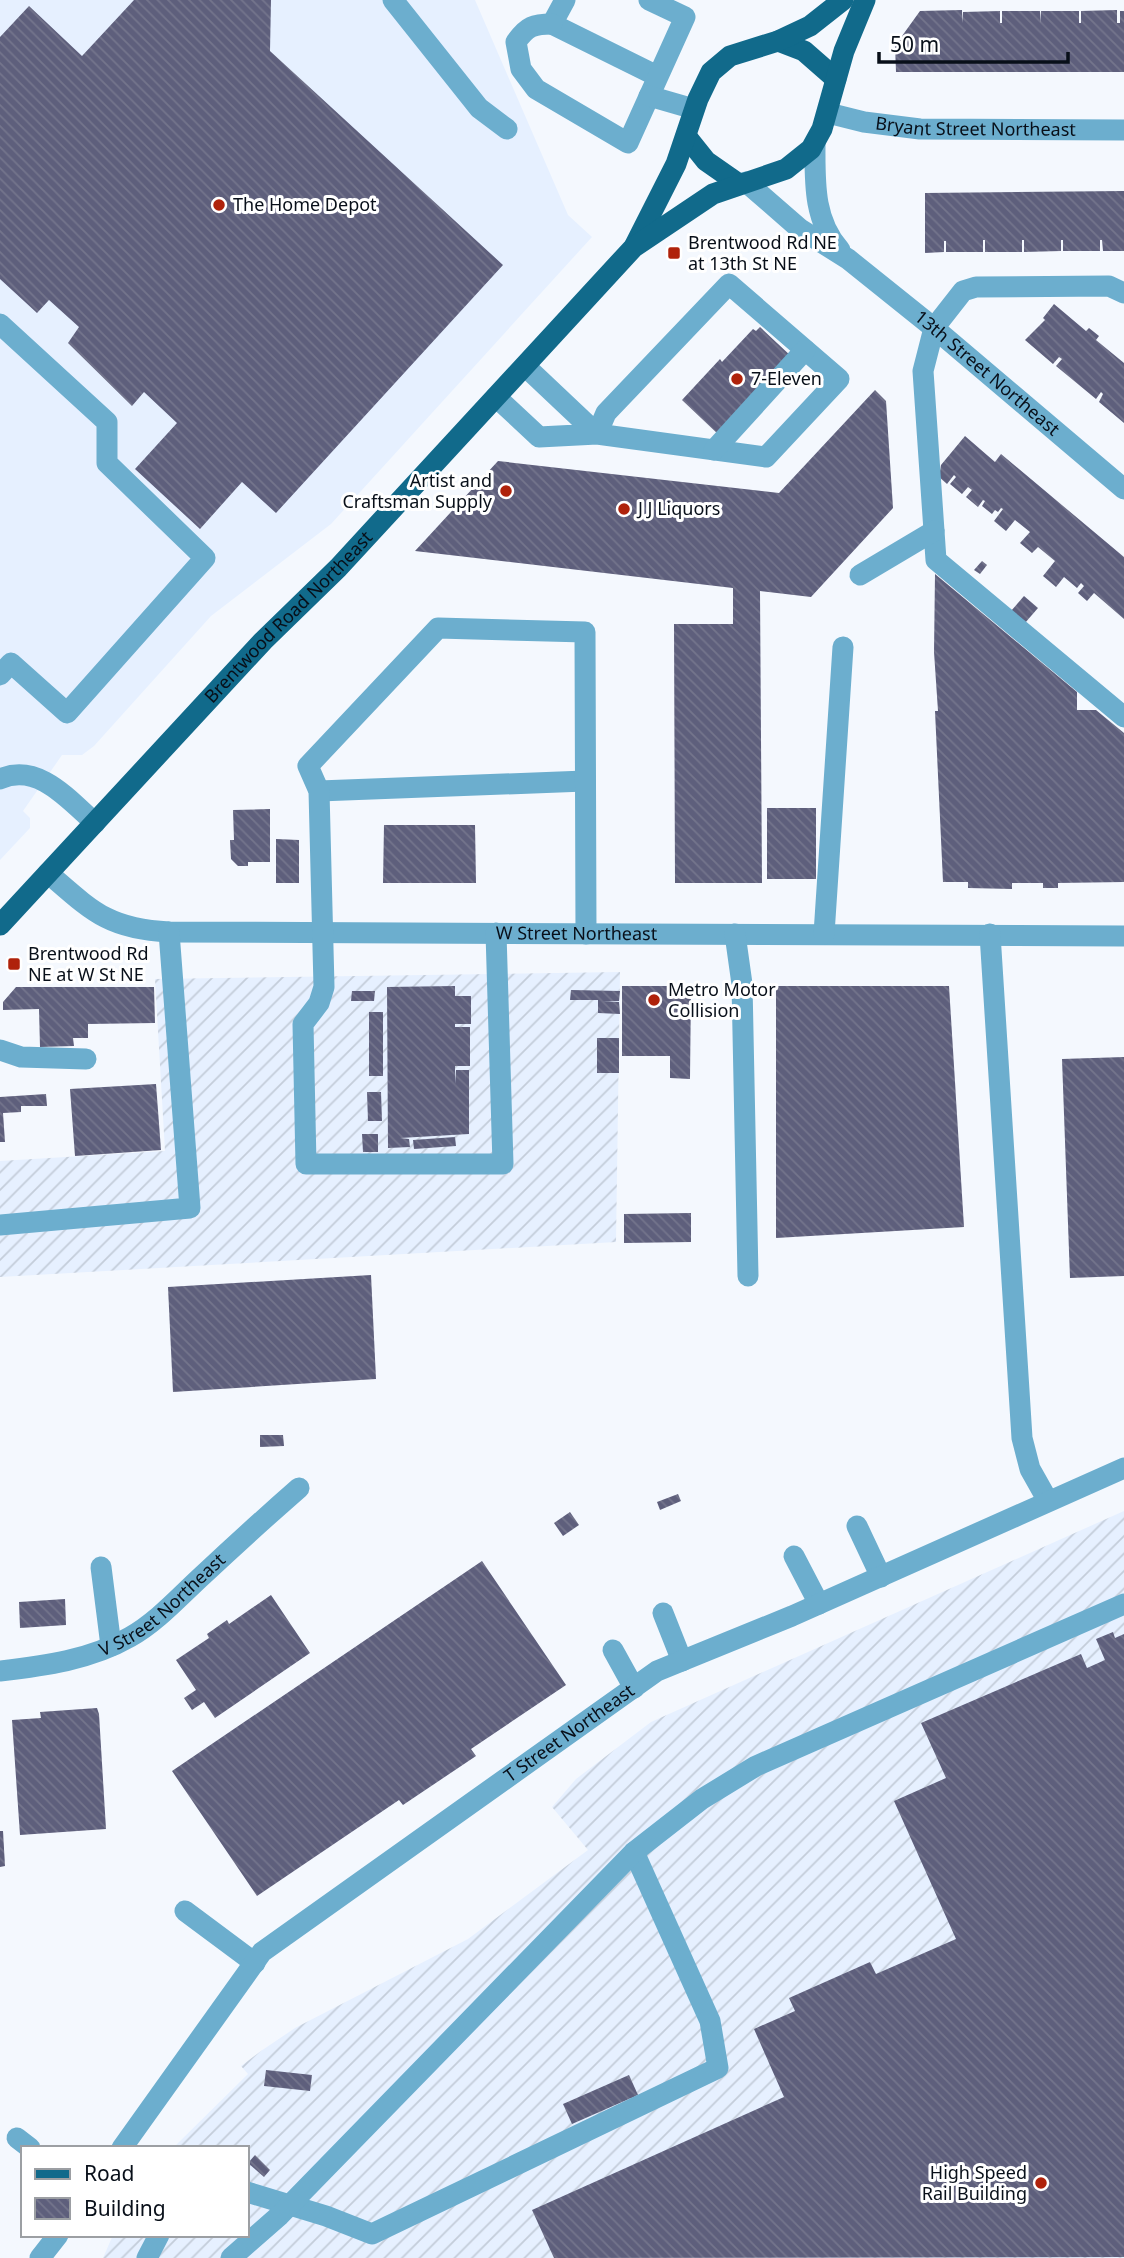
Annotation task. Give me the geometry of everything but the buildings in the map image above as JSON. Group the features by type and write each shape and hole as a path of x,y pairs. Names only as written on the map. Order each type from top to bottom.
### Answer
{"main road":[{"path":"843,0 810,26 778,41 738,52 723,60 707,79 686,136 706,161 742,183 786,169 816,144 828,113 844,51 865,0"},
{"path":"778,41 804,51 836,79"},
{"name":"Brentwood Road Northeast","path":"634,247 676,164 686,136"},
{"name":"Brentwood Road Northeast","path":"0,925 263,641 338,568 634,247 701,201 742,183"}],"street":[{"path":"393,0 479,108 507,129"},
{"path":"552,24 565,0"},
{"path":"649,0 685,17 653,86 628,143 536,89 521,69 516,42 524,30 534,24 552,24 653,86 694,109"},
{"name":"Bryant Street Northeast","path":"828,113 864,122 919,129 1124,130"},
{"name":"13th Street Northeast","path":"816,144 816,193 821,218 829,237 848,259"},
{"name":"13th Street Northeast","path":"742,183 800,229 848,259 1124,489"},
{"path":"496,397 539,437 597,434 766,457 839,379 729,284 606,412 597,434"},
{"path":"1124,293 1109,286 976,287 963,291 934,328 923,371 936,560 1124,717"},
{"path":"0,324 107,422 107,463 205,558 67,713 11,663 0,675"},
{"path":"714,450 805,350"},
{"path":"525,366 597,434"},
{"path":"860,575 934,531"},
{"path":"496,933 503,1164 306,1164 303,1024 319,1003 324,987 319,791 308,766 438,628 585,632 586,934"},
{"path":"824,934 843,647"},
{"path":"0,779 15,774 40,779 62,793 94,823"},
{"path":"319,791 585,781"},
{"name":"W Street Northeast","path":"48,873 111,922 139,929 169,932 1124,936"},
{"path":"0,1225 190,1208 169,932"},
{"path":"735,934 743,984 748,1276"},
{"path":"990,934 1022,1438 1030,1469 1048,1501"},
{"path":"0,1050 21,1057 86,1059"},
{"name":"T Street Northeast","path":"123,2146 262,1952 657,1671 819,1604 1124,1468"},
{"name":"V Street Northeast","path":"0,1671 71,1660 131,1637 150,1623 299,1488"},
{"path":"857,1526 881,1577"},
{"path":"793,1556 819,1604"},
{"path":"102,1567 111,1646"},
{"path":"231,2258 289,2205 635,1852 702,1800 756,1766 1124,1604"},
{"path":"663,1613 682,1661"},
{"path":"612,1650 635,1688"},
{"path":"248,2192 372,2234 718,2067 710,2021 635,1852"},
{"path":"185,1911 255,1963"},
{"path":"40,2258 56,2237"},
{"path":"147,2258 158,2237"}],"shaded area":[{"path":"0,0 475,0 568,215 592,237 331,524 211,616 94,746 82,755 62,755 23,811 30,818 30,828 0,860"},
{"path":"620,972 616,1242 0,1277 0,1161 165,1151 155,979"},
{"path":"1124,1511 1124,2258 103,2258 112,2237 248,2237 248,2146 175,2146 248,2074 241,2066 261,2051 295,2028 468,1939 588,1850 552,1807 576,1779 651,1722"}],"place":[{"name":"The Home Depot","path":"219,205"},
{"name":"Brentwood Rd NE at 13th St NE","path":"674,253"},
{"name":"7-Eleven","path":"737,379"},
{"name":"Artist and Craftsman Supply","path":"506,491"},
{"name":"J J Liquors","path":"624,509"},
{"name":"Brentwood Rd NE at W St NE","path":"14,964"},
{"name":"Metro Motor Collision","path":"654,1000"},
{"name":"High Speed Rail Building","path":"1041,2183"}]}
